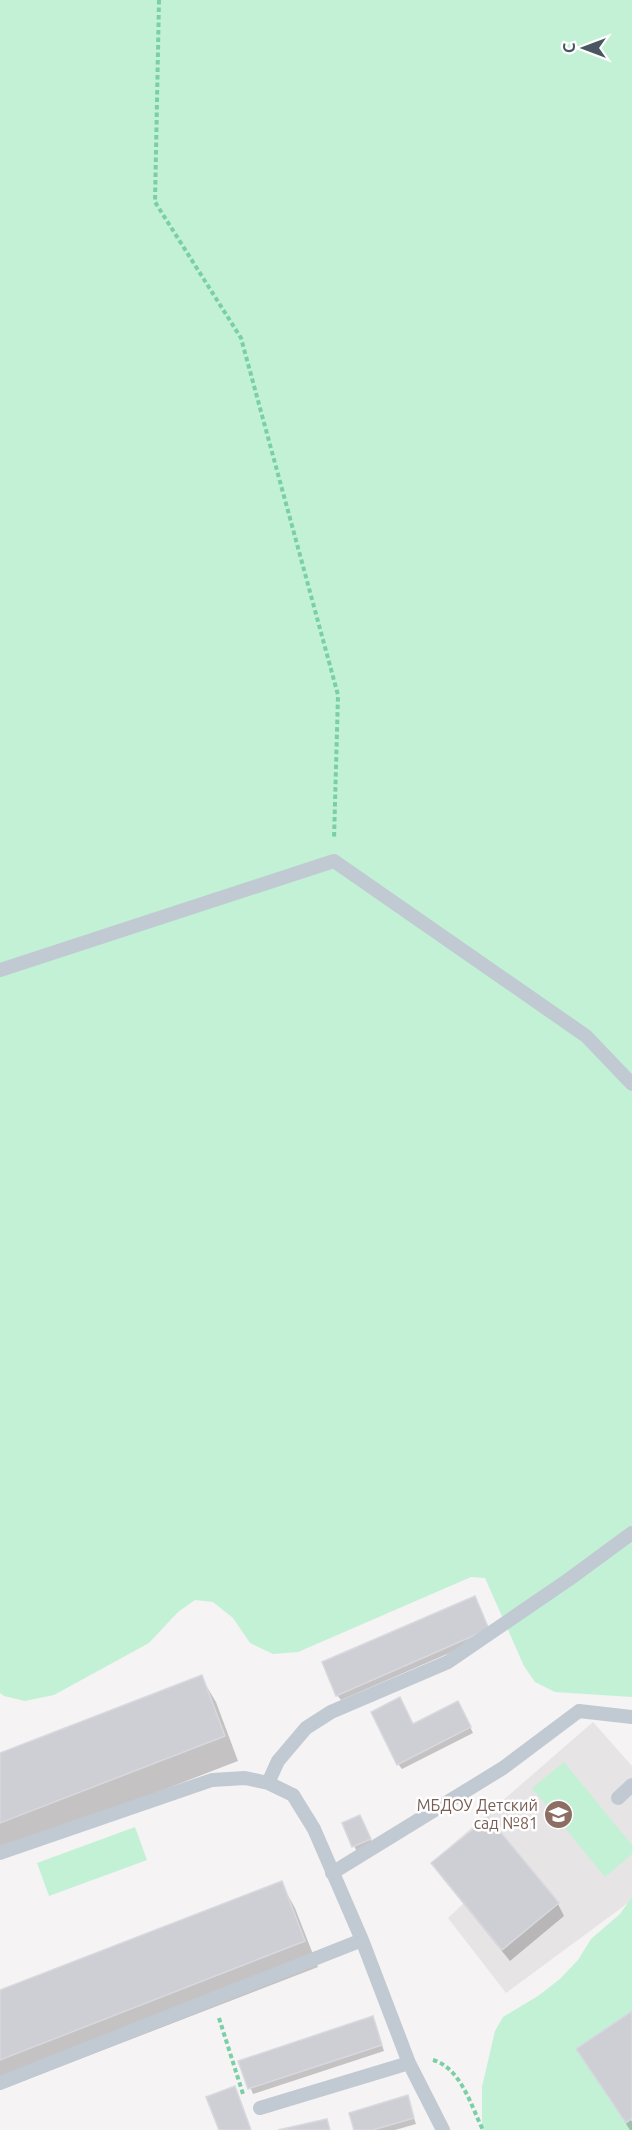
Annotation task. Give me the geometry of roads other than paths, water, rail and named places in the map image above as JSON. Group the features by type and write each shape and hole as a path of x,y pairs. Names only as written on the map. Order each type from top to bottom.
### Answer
{"lane":[{"path":"0,969 334,861 586,1036 632,1084"},
{"path":"268,1783 278,1761 306,1728 331,1712 447,1662 568,1580 632,1533"},
{"path":"332,1873 503,1768 579,1711 632,1717"},
{"path":"0,1853 212,1780 245,1778 268,1783 293,1795 314,1829 362,1940 409,2063 443,2130"},
{"path":"618,1798 632,1785"},
{"path":"0,2083 362,1940"},
{"path":"260,2108 409,2063"}],"place":[{"name":"МБДОУ Детский сад №81","path":"559,1814"}]}
